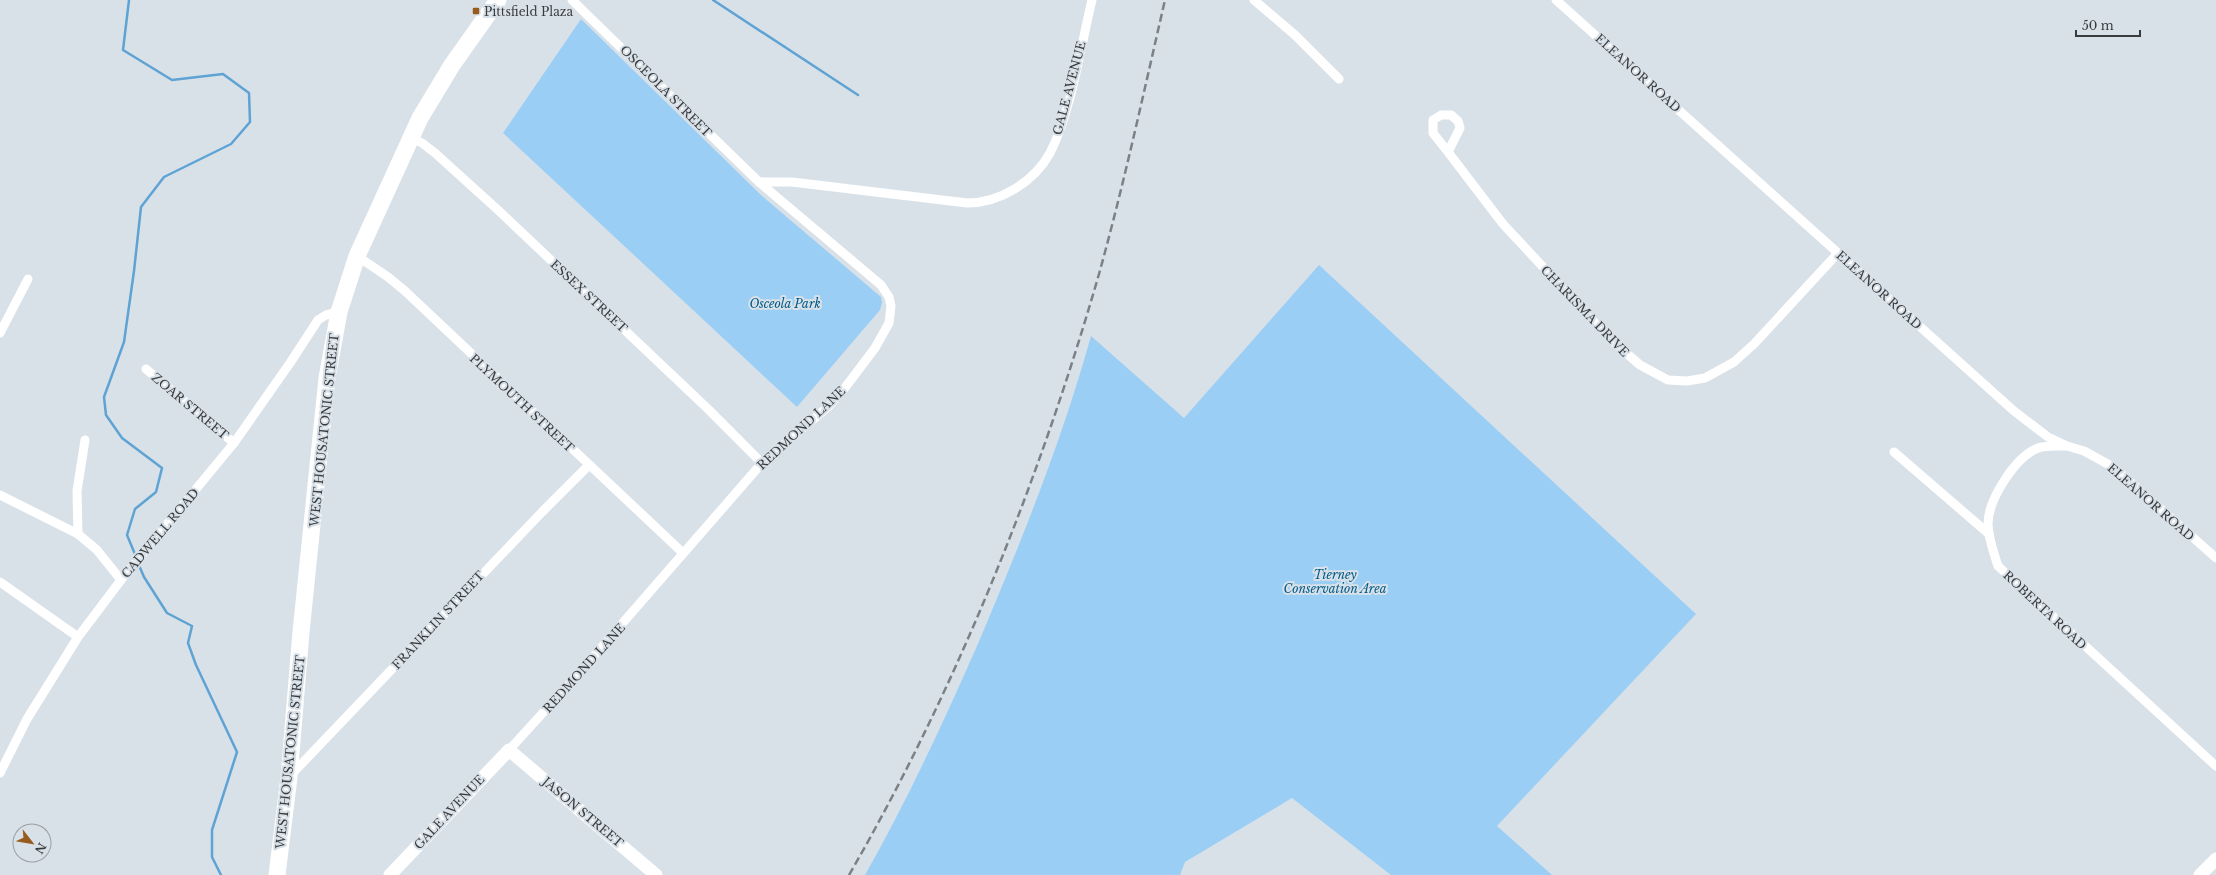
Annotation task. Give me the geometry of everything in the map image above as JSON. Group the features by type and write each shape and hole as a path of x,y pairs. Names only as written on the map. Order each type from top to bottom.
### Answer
{"highway":[{"name":"WEST HOUSATONIC STREET","path":"277,875 289,777 301,632 311,547 330,351 339,312 357,256 426,107 452,65 498,0"}],"street":[{"name":"OSCEOLA STREET","path":"572,0 759,182"},
{"name":"GALE AVENUE","path":"759,182 792,182 973,203 996,198 1015,188 1035,172 1050,153 1066,105 1092,0"},
{"path":"1254,0 1295,35 1339,79"},
{"name":"ELEANOR ROAD","path":"1556,0 2034,428 2067,446 2084,451 2115,468 2216,558"},
{"name":"ESSEX STREET","path":"411,138 422,142 498,210 708,408 762,463"},
{"name":"CHARISMA DRIVE","path":"1448,152 1474,188 1508,229 1611,340 1640,366 1668,380 1687,381 1705,378 1734,362 1754,344 1838,253"},
{"name":"REDMOND LANE","path":"509,750 580,672 762,463 829,406 844,389 881,339 889,323 892,306 886,293 878,282 759,182"},
{"name":"PLYMOUTH STREET","path":"357,256 388,277 405,291 683,553"},
{"path":"1,328 28,278"},
{"name":"CADWELL ROAD","path":"0,773 27,719 78,637 132,566 234,443 318,320 326,315 339,312"},
{"name":"ZOAR STREET","path":"146,369 234,443"},
{"path":"78,534 77,491 85,440"},
{"name":"ROBERTA ROAD","path":"2067,446 2039,448 2012,470 1990,508 1988,524 1998,566 2216,766"},
{"path":"1894,452 1990,534"},
{"name":"FRANKLIN STREET","path":"289,777 542,512 589,465"},
{"path":"0,495 78,534 97,550 121,580"},
{"path":"0,582 78,637"},
{"name":"GALE AVENUE","path":"390,875 509,750"},
{"name":"JASON STREET","path":"509,750 656,875"},
{"path":"2200,875 2216,859"}],"green space":[{"name":"Osceola Park","path":"581,19 762,196 881,297 882,303 880,310 797,407 503,133"},
{"name":"Tierney Conservation Area","path":"1319,265 1696,614 1497,826 1552,875 1391,875 1292,798 1185,862 1180,875 865,875 940,729 996,602 1054,451 1080,375 1091,336 1184,418"}],"waterway":[{"path":"129,0 123,50 172,80 223,74 249,93 250,122 231,144 164,177 141,207 124,342 104,397 106,415 122,438 162,468 156,492 135,509 127,535 137,559"},
{"path":"713,0 858,95"},
{"path":"138,563 144,577 167,613 192,626 188,643 196,665 237,752 212,830 212,857 221,875"}],"railway":[{"path":"849,875 925,732 960,658 992,582 1050,428 1076,351 1099,274 1134,137 1165,0"}],"place":[{"name":"Pittsfield Plaza","path":"476,11"}]}
